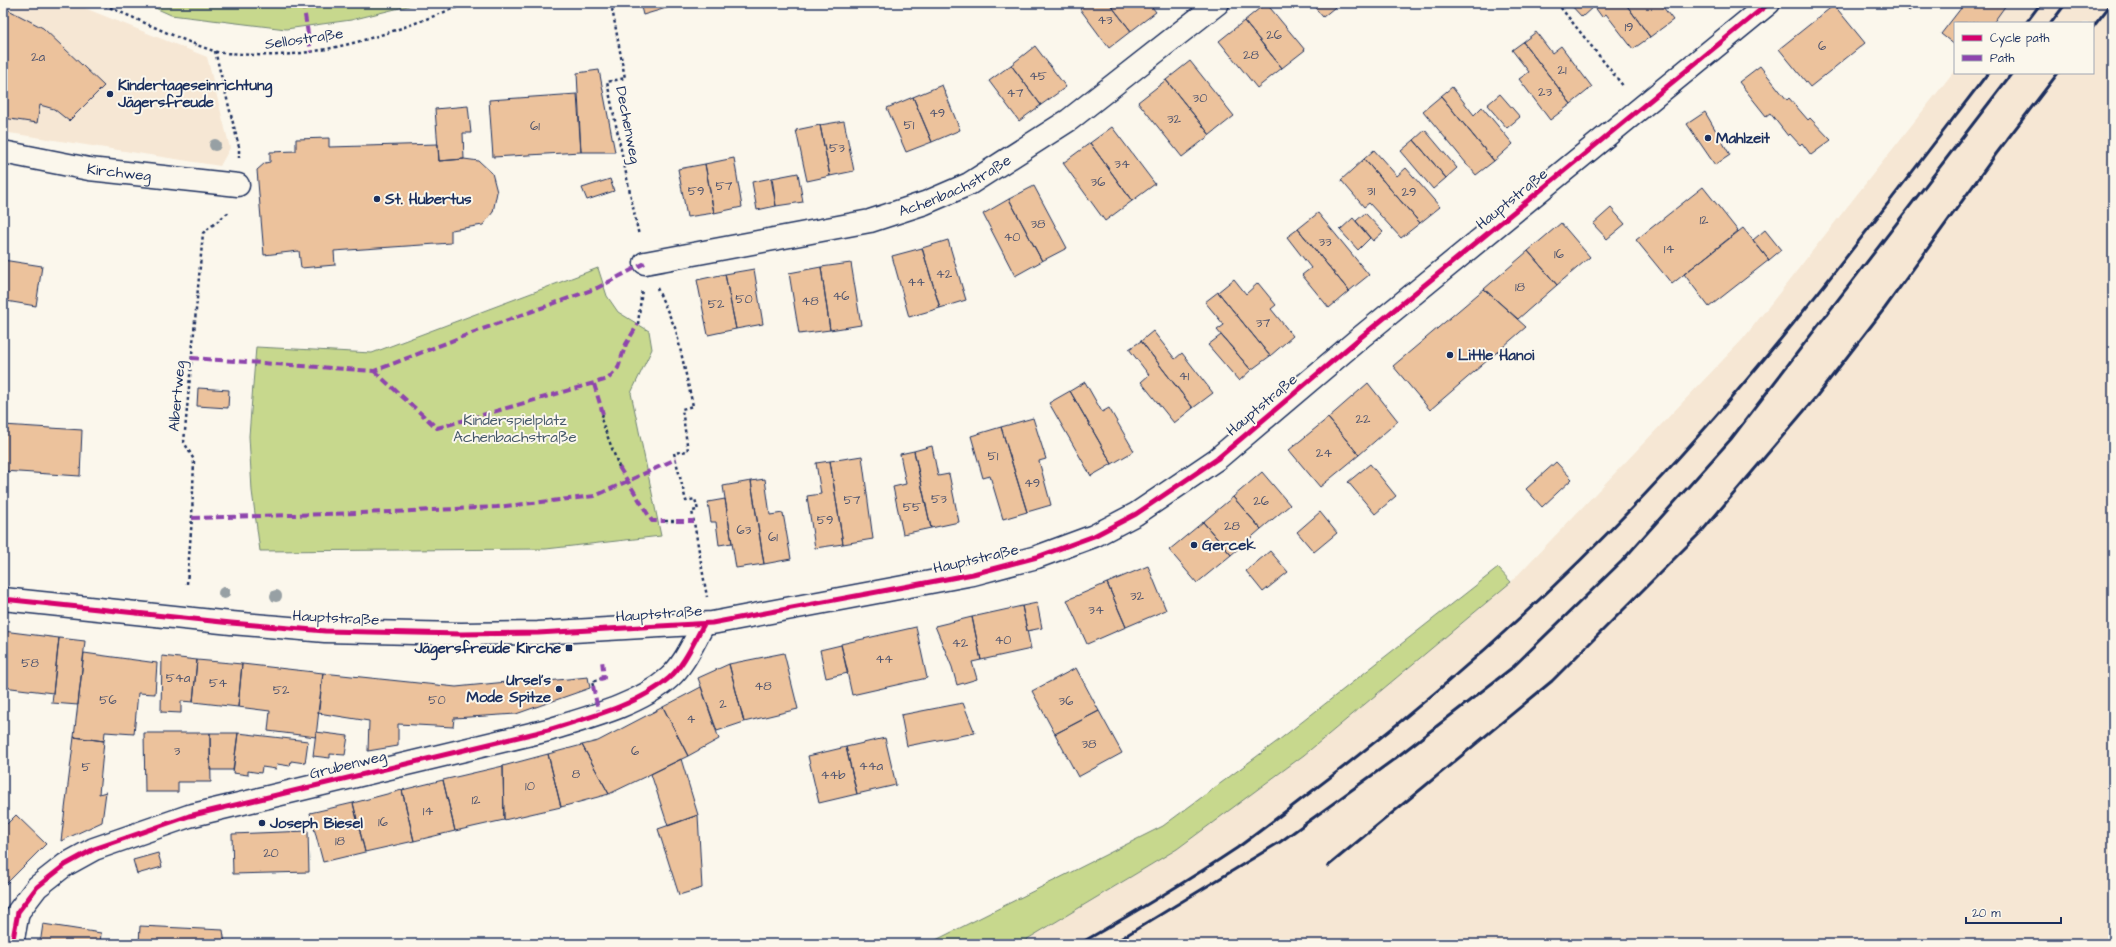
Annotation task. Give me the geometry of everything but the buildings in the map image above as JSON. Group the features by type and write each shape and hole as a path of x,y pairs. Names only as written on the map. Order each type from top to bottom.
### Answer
{"main road":[{"name":"Achenbachstraße","path":"645,263 870,220 925,203 968,184 1069,120 1218,3"},
{"name":"Hauptstraße","path":"3,599 231,623 338,632 461,634 538,633 704,624 973,574 1037,557 1094,536 1136,514 1217,459 1361,337 1769,3"},
{"name":"Kirchweg","path":"3,152 89,169 238,185"},
{"name":"Grubenweg","path":"12,944 18,912 37,886 64,865 94,849 190,816 548,730 599,714 632,700 669,678 681,664 704,624"}],"path":[{"path":"1557,3 1613,74"},
{"path":"215,52 239,147"},
{"path":"638,324 645,263"},
{"path":"645,263 676,330 693,406 682,409 688,450 674,453 686,501 695,499 698,510 692,511 703,574"},
{"path":"603,414 601,419 619,467"},
{"path":"665,521 676,521"},
{"path":"593,686 592,682 600,679"}],"shaded area":[{"name":"Kindertageseinrichtung Jägersfreude","path":"3,3 72,3 207,57 230,148 220,166 3,132"},
{"path":"2008,3 2113,3 2113,944 1019,944 1177,849 1304,755 1511,582 1743,339 1954,71 1954,74 2094,74 2094,22 1993,22"}],"green space":[{"path":"144,3 420,3 351,20 286,29 171,15"},
{"name":"Kinderspielplatz Achenbachstraße","path":"598,268 607,296 618,312 649,331 652,349 631,393 661,536 546,549 260,551 252,491 249,436 256,347 372,353"},
{"path":"1498,568 1511,582 1304,755 1177,849 1019,944 928,944 1163,826 1279,740"}],"railway":[{"path":"2027,22 2041,3"},
{"path":"2052,22 2066,3"},
{"path":"2094,26 2112,3"},
{"path":"1079,944 1198,873 1237,848 1278,817 1351,761 1445,684 1579,562 1663,475 1790,328 1987,74"},
{"path":"1112,944 1280,842 1393,760 1513,667 1622,561 1731,439 2011,74"},
{"path":"1328,866 1552,681 1702,531 1816,397 1885,308 1996,154 2057,74"}],"marked path":[{"path":"303,3 311,52"},
{"path":"191,358 374,371 477,331 597,288 645,263"},
{"path":"374,371 437,428 608,379 618,368 626,344 638,324"},
{"path":"594,384 603,414"},
{"path":"192,518 392,512 497,507 595,496 676,459"},
{"path":"619,467 652,521 665,521"},
{"path":"676,521 694,521"},
{"path":"600,679 604,678 602,660"},
{"path":"593,686 599,714"}],"cycle path":[{"path":"3,599 231,623 325,631 461,634 538,633 712,623 973,574 1037,557 1094,536 1136,514 1217,459 1361,337 1769,3"},
{"path":"12,944 18,912 37,887 65,865 94,849 189,816 548,730 612,710 643,696 669,678 680,666 704,624"}],"place":[{"name":"Kindertageseinrichtung Jägersfreude","path":"110,94"},
{"name":"Mahlzeit","path":"1708,138"},
{"name":"St. Hubertus","path":"377,199"},
{"name":"Little Hanoi","path":"1450,355"},
{"name":"Gercek","path":"1194,545"},
{"name":"Jägersfreude Kirche","path":"569,648"},
{"name":"Ursel's Mode Spitze","path":"559,689"},
{"name":"Joseph Biesel","path":"262,823"}]}
